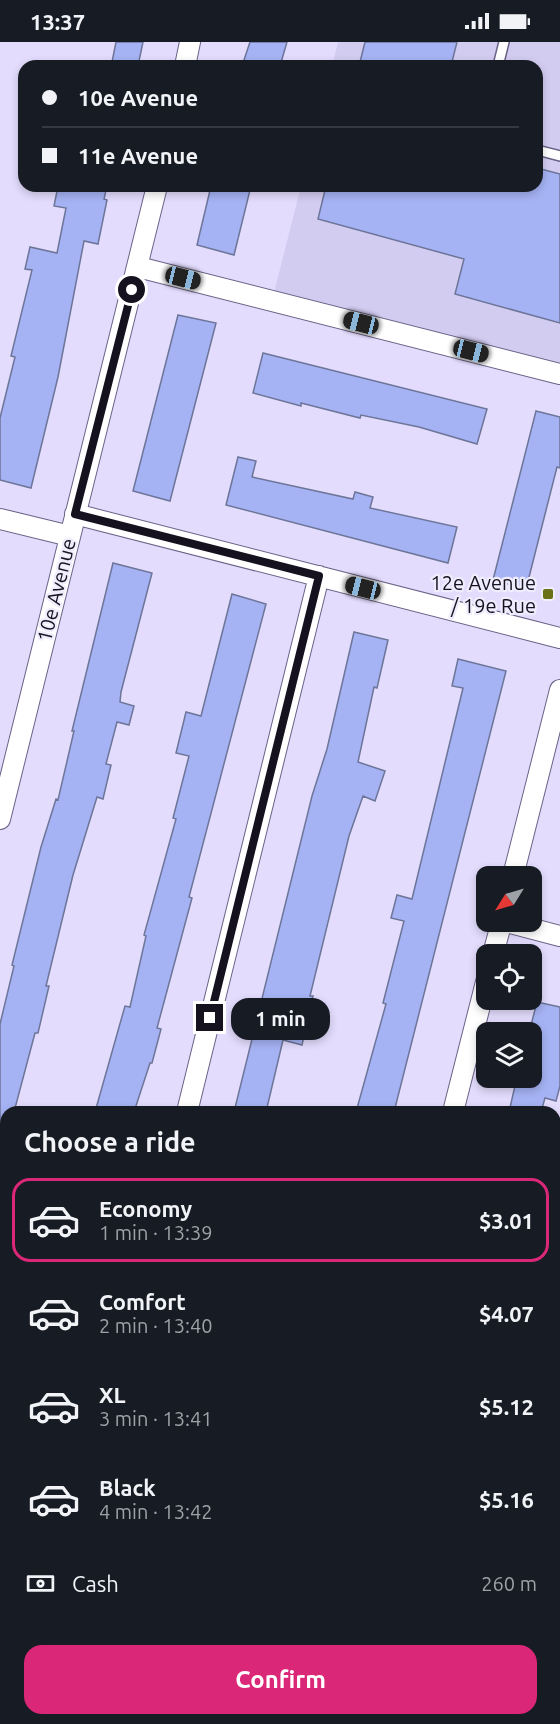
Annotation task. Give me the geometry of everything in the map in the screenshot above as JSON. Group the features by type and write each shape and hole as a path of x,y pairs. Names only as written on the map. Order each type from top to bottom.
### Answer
{"street":[{"path":"186,60 190,42"},
{"name":"10e Avenue","path":"0,819 156,192"},
{"path":"138,267 560,374"},
{"path":"75,514 560,638"},
{"path":"0,519 69,536"},
{"path":"187,1106 319,576"},
{"path":"516,866 560,690"},
{"path":"542,931 560,936"},
{"path":"455,1106 479,1010"}],"lane":[{"path":"500,60 504,42"},
{"path":"543,152 560,156"}],"shaded area":[{"path":"338,42 560,42 560,374 272,301 299,192 543,192 543,60 334,60"}],"building":[{"path":"116,42 143,42 139,60 112,60"},
{"path":"250,42 287,42 282,60 244,60"},
{"path":"365,42 457,42 452,60 360,60"},
{"path":"543,170 560,174 560,323 455,294 464,259 318,219 325,192 543,192"},
{"path":"57,192 106,192 104,199 107,200 98,244 84,241 58,377 31,488 0,480 0,418 15,357 11,356 32,270 25,269 30,247 57,253 66,208 54,206"},
{"path":"210,192 250,192 234,255 197,245"},
{"path":"178,315 216,323 170,501 133,491"},
{"path":"263,353 487,409 477,444 419,427 361,415 360,418 301,403 301,406 253,393"},
{"path":"536,411 560,417 560,468 557,467 526,589 493,580"},
{"path":"238,457 256,461 252,477 353,499 355,492 373,497 370,508 457,527 448,563 226,505"},
{"path":"113,563 152,573 121,692 120,702 134,706 129,725 117,722 106,764 111,765 103,799 97,797 73,875 46,986 49,986 38,1033 35,1033 16,1106 0,1106 0,1024 41,847 56,799 58,800 74,731 72,731"},
{"path":"232,594 266,604 189,897 192,898 157,1028 161,1029 152,1063 150,1063 136,1106 97,1106 125,1006 130,1007 146,936 144,935 176,819 173,818 189,756 176,753 186,712 201,716"},
{"path":"354,632 388,640 377,688 374,687 358,762 385,771 375,801 363,796 349,836 310,996 313,996 302,1045 283,1040 267,1106 235,1106 312,796 327,749"},
{"path":"458,659 506,671 396,1106 358,1106 386,1004 383,1003 404,921 391,918 397,895 412,899 463,688 452,686"},
{"path":"542,1003 560,1007 560,1086 556,1101 545,1098 543,1106 510,1106 514,1088 542,1088 542,1022 532,1022 535,1010 542,1010"}],"place":[{"name":"12e Avenue / 19e Rue","path":"548,594"}],"route":[{"path":"132,290 75,514 319,576 210,1018"}]}
